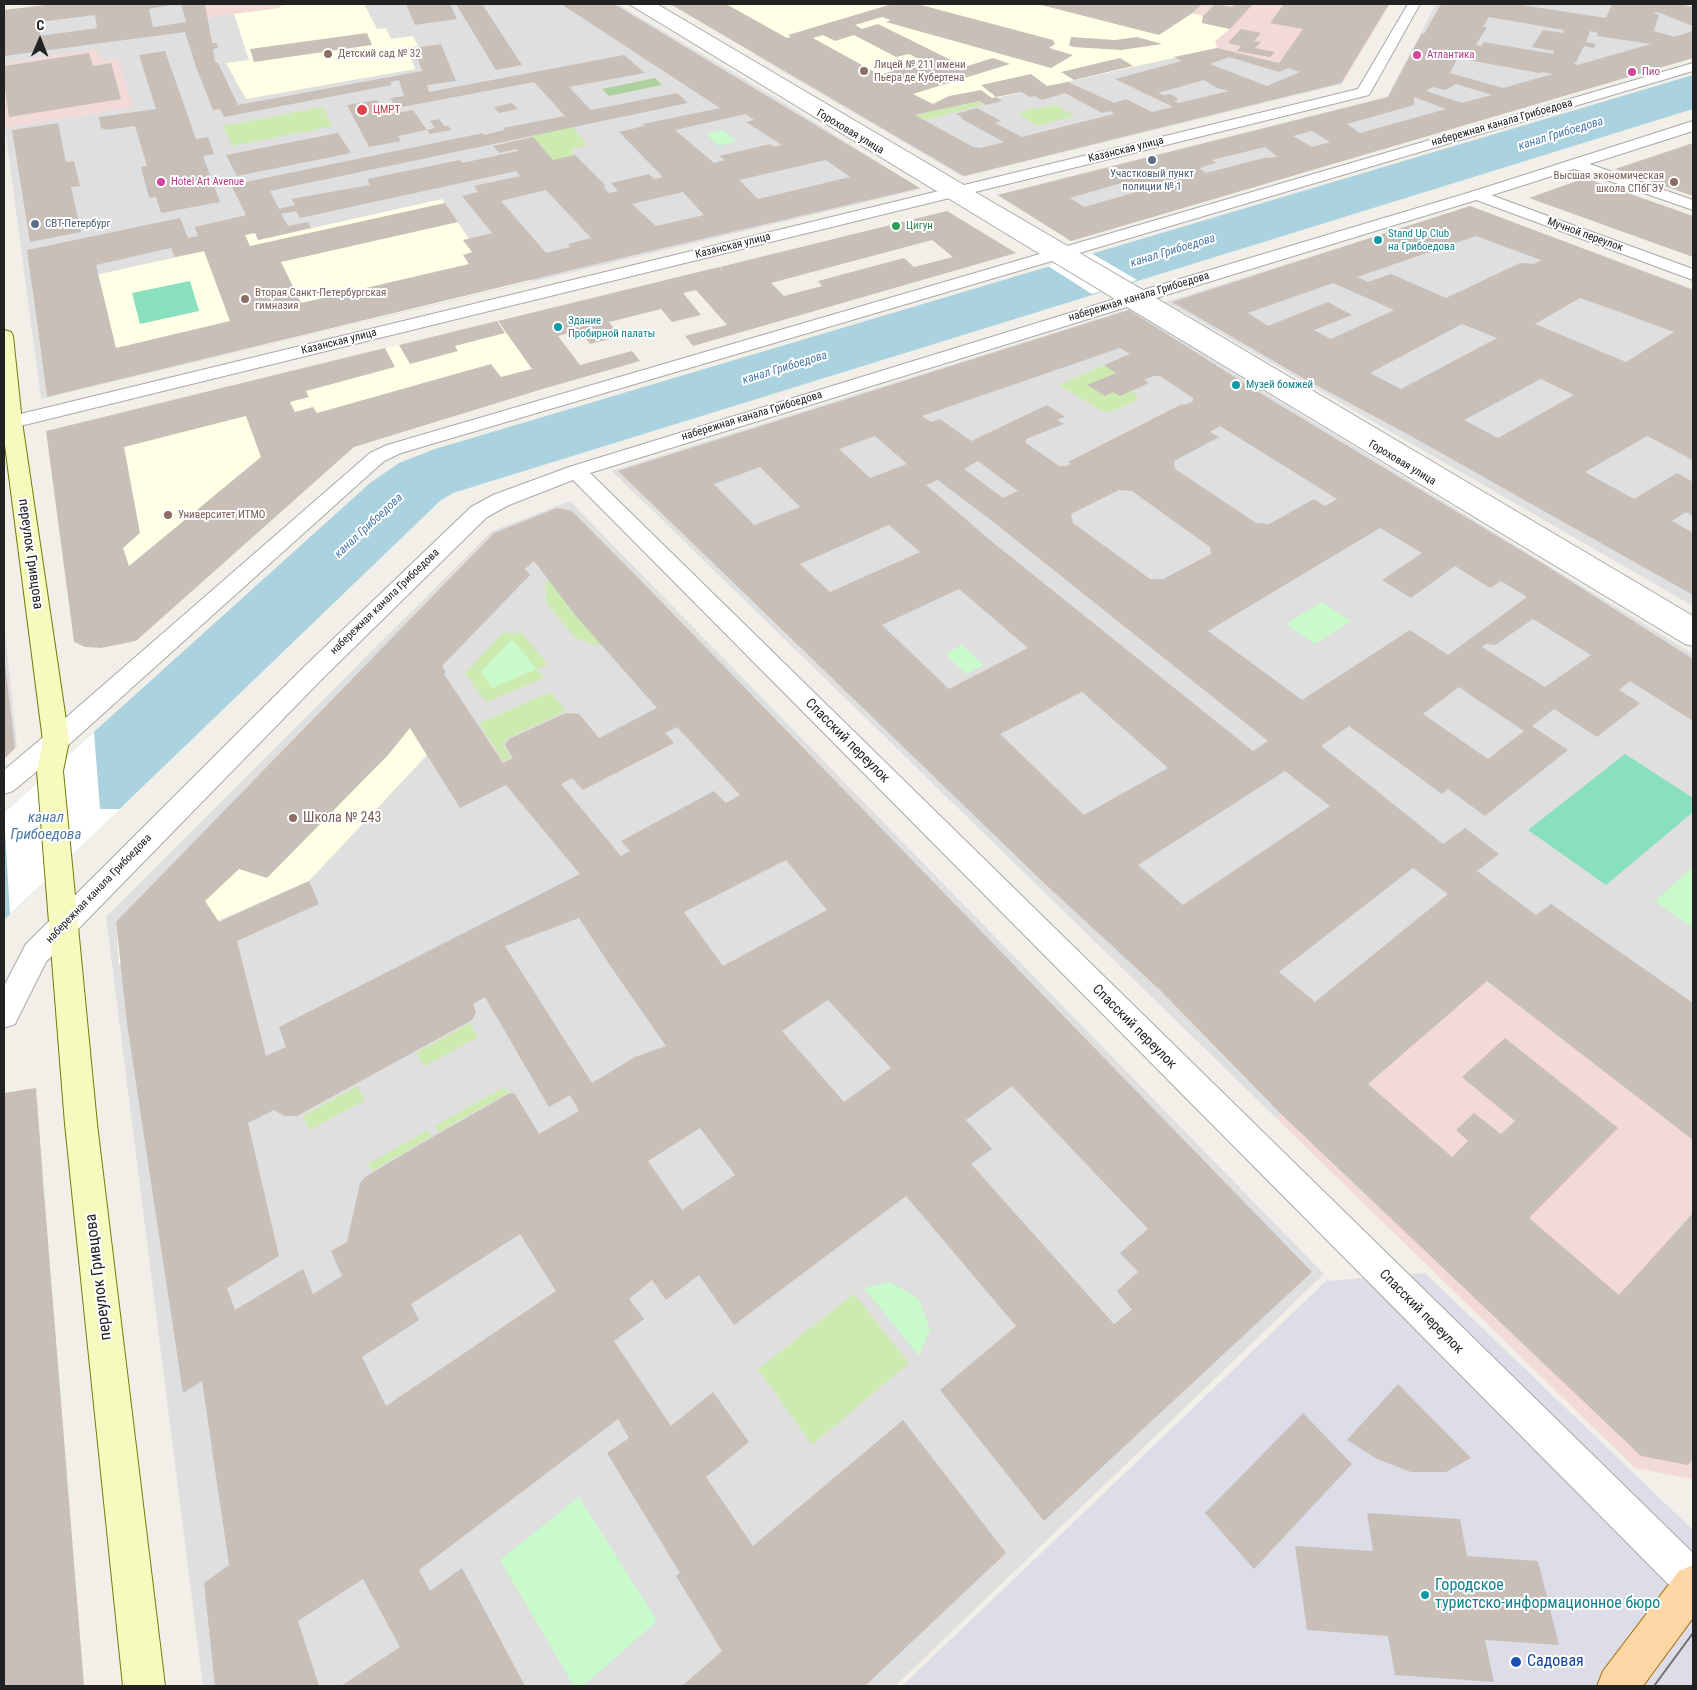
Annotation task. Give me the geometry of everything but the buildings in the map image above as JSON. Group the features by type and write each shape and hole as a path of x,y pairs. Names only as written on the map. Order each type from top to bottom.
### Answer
{"main road":[{"name":"переулок Гривцова","path":"4,336 8,423 56,741 50,772 63,925 82,1124 144,1686"},
{"path":"1618,1686 1693,1585"}],"street":[{"name":"Гороховая улица","path":"636,4 956,191"},
{"name":"Гороховая улица","path":"648,4 1126,293 1693,626"},
{"name":"Казанская улица","path":"8,423 1364,92 1414,4"},
{"name":"набережная канала Грибоедова","path":"4,784 56,741 377,457 394,448 1064,256 1693,67"},
{"name":"набережная канала Грибоедова","path":"4,1015 36,953 63,925 314,672 463,526 479,512 501,500 576,471 1126,293 1477,195 1693,126"},
{"path":"1575,164 1693,205"},
{"name":"Мучной переулок","path":"1477,195 1693,275"},
{"name":"Гороховая улица","path":"1126,293 1693,638"},
{"name":"Спасский переулок","path":"576,471 1693,1581"}],"shaded area":[{"path":"53,4 205,4 208,18 280,8 294,4 617,4 773,96 921,189 41,399 5,128 133,107 101,61 97,49 4,63 4,10"},
{"path":"205,4 294,4 280,6 280,8 207,18"},
{"name":"Детский сад № 32","path":"294,4 364,4 377,29 386,28 391,39 413,36 418,46 407,48 415,69 246,99 226,63 249,60 234,14 280,8 280,6"},
{"path":"670,4 1151,4 1203,16 1202,23 1230,29 1215,41 1217,48 877,125"},
{"path":"1151,4 1390,4 1345,79 1217,48 1215,41 1229,29 1202,23 1202,16"},
{"path":"1436,4 1693,4 1693,58 1071,241 996,195 1387,97"},
{"path":"855,25 992,98 1217,48 1345,79 1342,84 963,177 755,55"},
{"path":"97,49 102,61 118,58 133,107 5,128 4,63"},
{"name":"Вторая Санкт-Петербургская гимназия","path":"442,199 469,239 492,233 531,281 47,397 32,289 204,251 194,227 246,215 259,240"},
{"path":"1470,206 1693,289 1693,606 1166,302"},
{"path":"1129,309 1693,654 1693,1063 1514,933 1276,1118 612,471"},
{"name":"Университет ИТМО","path":"498,321 546,388 354,447 136,641 101,648 85,647 74,642 46,431"},
{"path":"570,501 1324,1274 895,1686 203,1686 106,917 492,531"},
{"path":"4,621 17,747 4,759"},
{"name":"Школа № 243","path":"393,695 427,755 309,881 119,964 116,922"},
{"path":"1514,933 1693,1063 1693,1479 1635,1468 1276,1118"},
{"path":"1425,1273 1693,1530 1693,1686 902,1686 1326,1281"}],"green space":[{"path":"655,78 662,85 609,96 602,89"},
{"path":"980,101 985,104 926,120 915,115"},
{"path":"1056,105 1075,116 1037,126 1019,114 1026,110"},
{"path":"322,107 333,126 232,146 223,126"},
{"path":"572,127 588,145 570,149 575,155 553,160 533,137 533,136"},
{"path":"723,130 736,141 719,146 706,134"},
{"path":"190,281 199,311 140,324 132,293"},
{"path":"1104,365 1116,373 1088,385 1105,396 1113,392 1120,396 1131,391 1137,395 1137,400 1112,411 1102,411 1059,385"},
{"path":"547,578 603,647 575,638 547,603 545,590"},
{"path":"1322,602 1351,621 1315,644 1286,624"},
{"path":"503,633 522,633 548,665 537,669 544,678 486,702 465,673"},
{"path":"512,639 537,669 492,688 481,672"},
{"path":"962,645 984,665 966,674 945,654"},
{"path":"551,692 566,711 508,738 503,745 511,757 503,761 479,723"},
{"path":"1625,754 1693,798 1693,812 1606,885 1528,830"},
{"path":"1693,867 1693,928 1655,901"},
{"path":"470,1023 478,1037 425,1066 416,1053"},
{"path":"357,1086 365,1100 310,1130 303,1116"},
{"path":"504,1087 508,1093 438,1132 435,1126"},
{"path":"428,1130 431,1137 372,1171 368,1164"},
{"path":"890,1282 919,1299 930,1329 919,1356 864,1288"},
{"path":"854,1294 909,1363 812,1445 758,1369"},
{"path":"579,1497 657,1621 583,1686 574,1686 500,1560"}],"water":[{"name":"канал Грибоедова","path":"1693,75 1693,109 453,493 440,501 4,920 4,813 370,483 399,463 435,449"}],"pier":[{"path":"1091,253 1137,280 1092,294 1048,266"},
{"path":"94,732 100,809 120,809 10,914 4,813"}],"tram line":[{"path":"1654,1686 1693,1633"}],"place":[{"name":"Детский сад № 32","path":"328,54"},
{"name":"Атлантика","path":"1417,55"},
{"name":"Лицей № 211 имени Пьера де Кубертена","path":"864,71"},
{"name":"Пио","path":"1632,72"},
{"name":"ЦМРТ","path":"362,110"},
{"name":"Участковый пункт полиции № 1","path":"1152,160"},
{"name":"Hotel Art Avenue","path":"161,182"},
{"name":"Высшая экономическая школа СПбГЭУ","path":"1674,182"},
{"name":"СВТ-Петербург","path":"35,224"},
{"name":"Цигун","path":"896,226"},
{"name":"Stand Up Club на Грибоедова","path":"1378,240"},
{"name":"Вторая Санкт-Петербургская гимназия","path":"245,299"},
{"name":"Здание Пробирной палаты","path":"558,327"},
{"name":"Музей бомжей","path":"1236,385"},
{"name":"Университет ИТМО","path":"168,515"},
{"name":"Школа № 243","path":"293,818"},
{"name":"Городское туристско-информационное бюро","path":"1425,1595"},
{"name":"Садовая","path":"1516,1662"}]}
